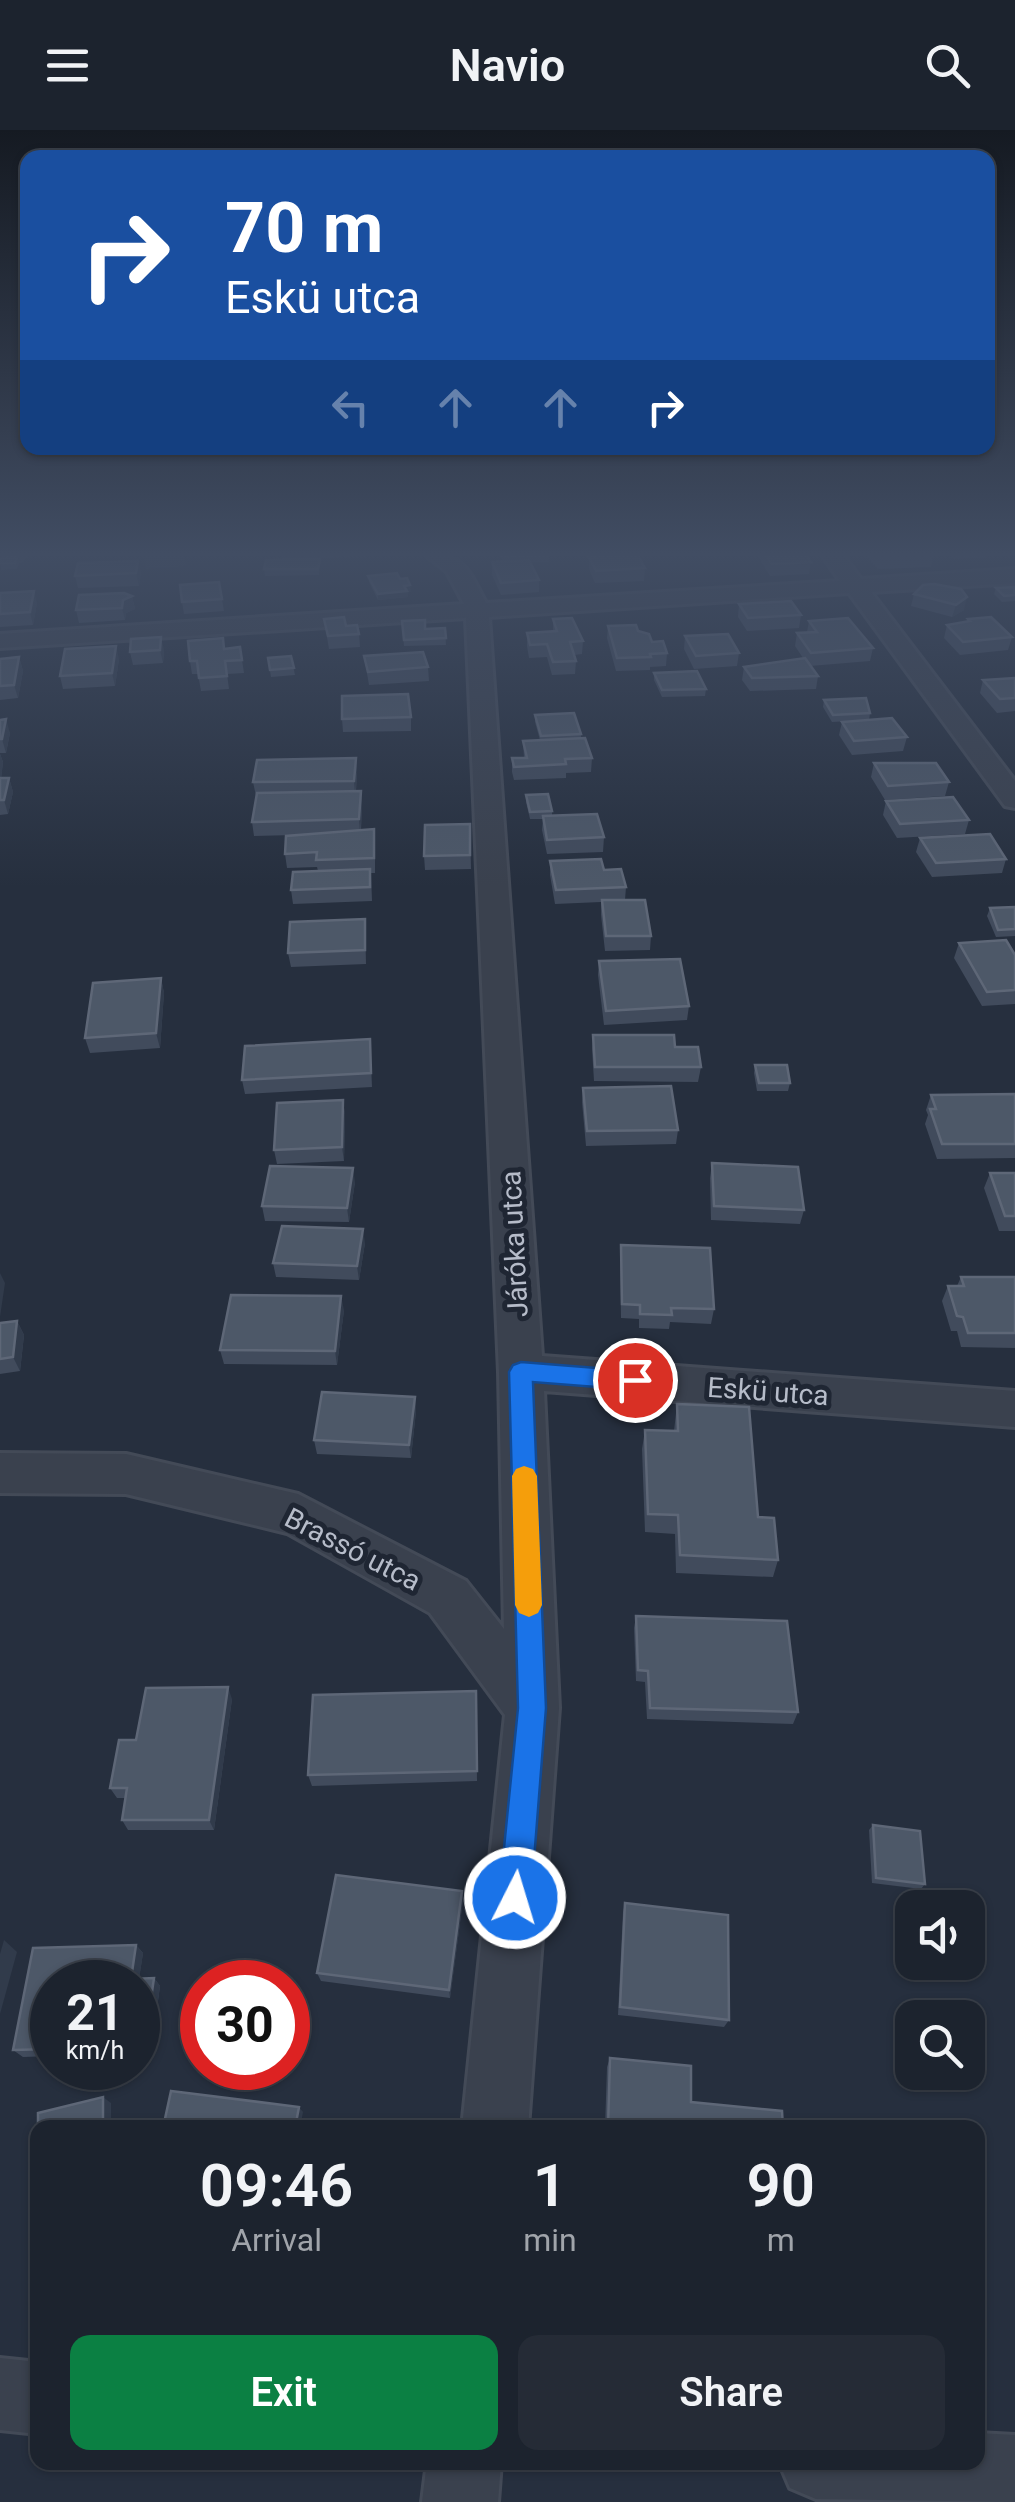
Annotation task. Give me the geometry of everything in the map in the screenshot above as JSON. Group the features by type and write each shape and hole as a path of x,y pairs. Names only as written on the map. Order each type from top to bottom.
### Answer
{"street":[{"name":"Járóka utca","path":"480,666 521,1372 532,1708 495,2120"},
{"path":"915,666 1015,800"},
{"name":"Eskü utca","path":"521,1372 1015,1409"},
{"name":"Brassó utca","path":"0,1472 126,1474 298,1515 448,1597 532,1708"},
{"path":"0,2394 30,2397"},
{"path":"460,2502 463,2470"},
{"path":"975,2470 1015,2472"}],"building":[{"path":"0,666 17,666 14,685 0,686"},
{"path":"62,666 113,666 112,673 60,676"},
{"path":"198,666 226,666 227,676 199,678"},
{"path":"269,666 294,668 270,670"},
{"path":"366,666 428,667 368,672"},
{"path":"811,666 818,676 752,678 744,667"},
{"path":"697,671 706,689 662,690 654,673"},
{"path":"1015,678 1015,698 1000,699 983,680"},
{"path":"408,694 411,717 342,719 342,696"},
{"path":"866,698 870,713 833,715 824,700"},
{"path":"574,713 581,734 541,736 535,715"},
{"path":"892,718 907,737 854,741 842,722"},
{"path":"6,719 2,739 0,739 0,720"},
{"path":"585,738 592,758 514,767 512,758 527,758 523,741"},
{"path":"356,758 354,781 253,782 257,760"},
{"path":"874,763 936,763 949,782 888,786"},
{"path":"0,778 9,778 4,800 0,800"},
{"path":"361,791 359,819 252,822 257,793"},
{"path":"548,794 552,811 530,812 526,795"},
{"path":"953,797 969,820 900,824 886,801"},
{"path":"597,814 604,837 547,840 543,816"},
{"path":"470,824 470,855 424,856 425,825"},
{"path":"374,829 374,858 316,860 317,852 285,854 286,836"},
{"path":"990,834 1006,859 936,863 920,838"},
{"path":"601,859 604,870 621,869 626,887 556,890 550,861"},
{"path":"370,869 370,887 291,890 293,872"},
{"path":"602,900 645,900 651,936 606,936"},
{"path":"1015,907 1015,929 998,930 990,908"},
{"path":"365,919 365,950 288,953 290,922"},
{"path":"1006,940 1015,955 1015,990 987,992 959,943"},
{"path":"680,959 689,1006 606,1011 599,961"},
{"path":"161,978 156,1033 85,1038 93,983"},
{"path":"593,1035 674,1035 675,1047 698,1047 701,1067 595,1067"},
{"path":"370,1039 371,1073 242,1080 245,1046"},
{"path":"755,1065 787,1065 790,1083 759,1083"},
{"path":"671,1086 678,1130 587,1131 583,1088"},
{"path":"1015,1094 1015,1144 942,1144 930,1109 936,1109 931,1095"},
{"path":"343,1100 342,1147 274,1150 277,1103"},
{"path":"712,1163 798,1167 804,1210 714,1206"},
{"path":"270,1166 353,1168 347,1208 262,1206"},
{"path":"990,1173 1015,1173 1015,1216 1005,1216"},
{"path":"282,1226 363,1229 357,1266 273,1263"},
{"path":"621,1245 710,1248 714,1309 671,1308 672,1315 640,1314 640,1305 622,1304"},
{"path":"961,1277 1015,1277 1015,1333 968,1333 963,1317 957,1316 948,1286 964,1286"},
{"path":"231,1295 341,1296 335,1351 220,1350"},
{"path":"17,1321 13,1357 0,1359 0,1323"},
{"path":"322,1392 415,1397 409,1445 314,1440"},
{"path":"677,1404 749,1407 758,1517 774,1518 778,1560 680,1555 678,1515 648,1514 645,1430 678,1431"},
{"path":"636,1616 787,1621 798,1712 650,1708 648,1671 638,1670"},
{"path":"228,1687 209,1820 122,1820 127,1788 110,1788 119,1740 136,1740 146,1688"},
{"path":"476,1691 477,1771 308,1775 313,1695"},
{"path":"873,1825 920,1831 925,1884 876,1878"},
{"path":"336,1875 462,1891 449,1990 317,1973"},
{"path":"625,1903 728,1915 729,2020 620,2007"},
{"path":"136,1945 134,1960 31,1960 33,1948"},
{"path":"30,1963 30,2050 13,2050"},
{"path":"610,2058 691,2066 691,2102 782,2111 783,2120 608,2120"},
{"path":"171,2091 299,2107 297,2120 165,2120"},
{"path":"103,2097 103,2120 38,2120 38,2113"}],"slow traffic":[{"path":"524,1476 529,1605"}],"route":[{"path":"515,1898 532,1708 521,1372 635,1380"}]}
